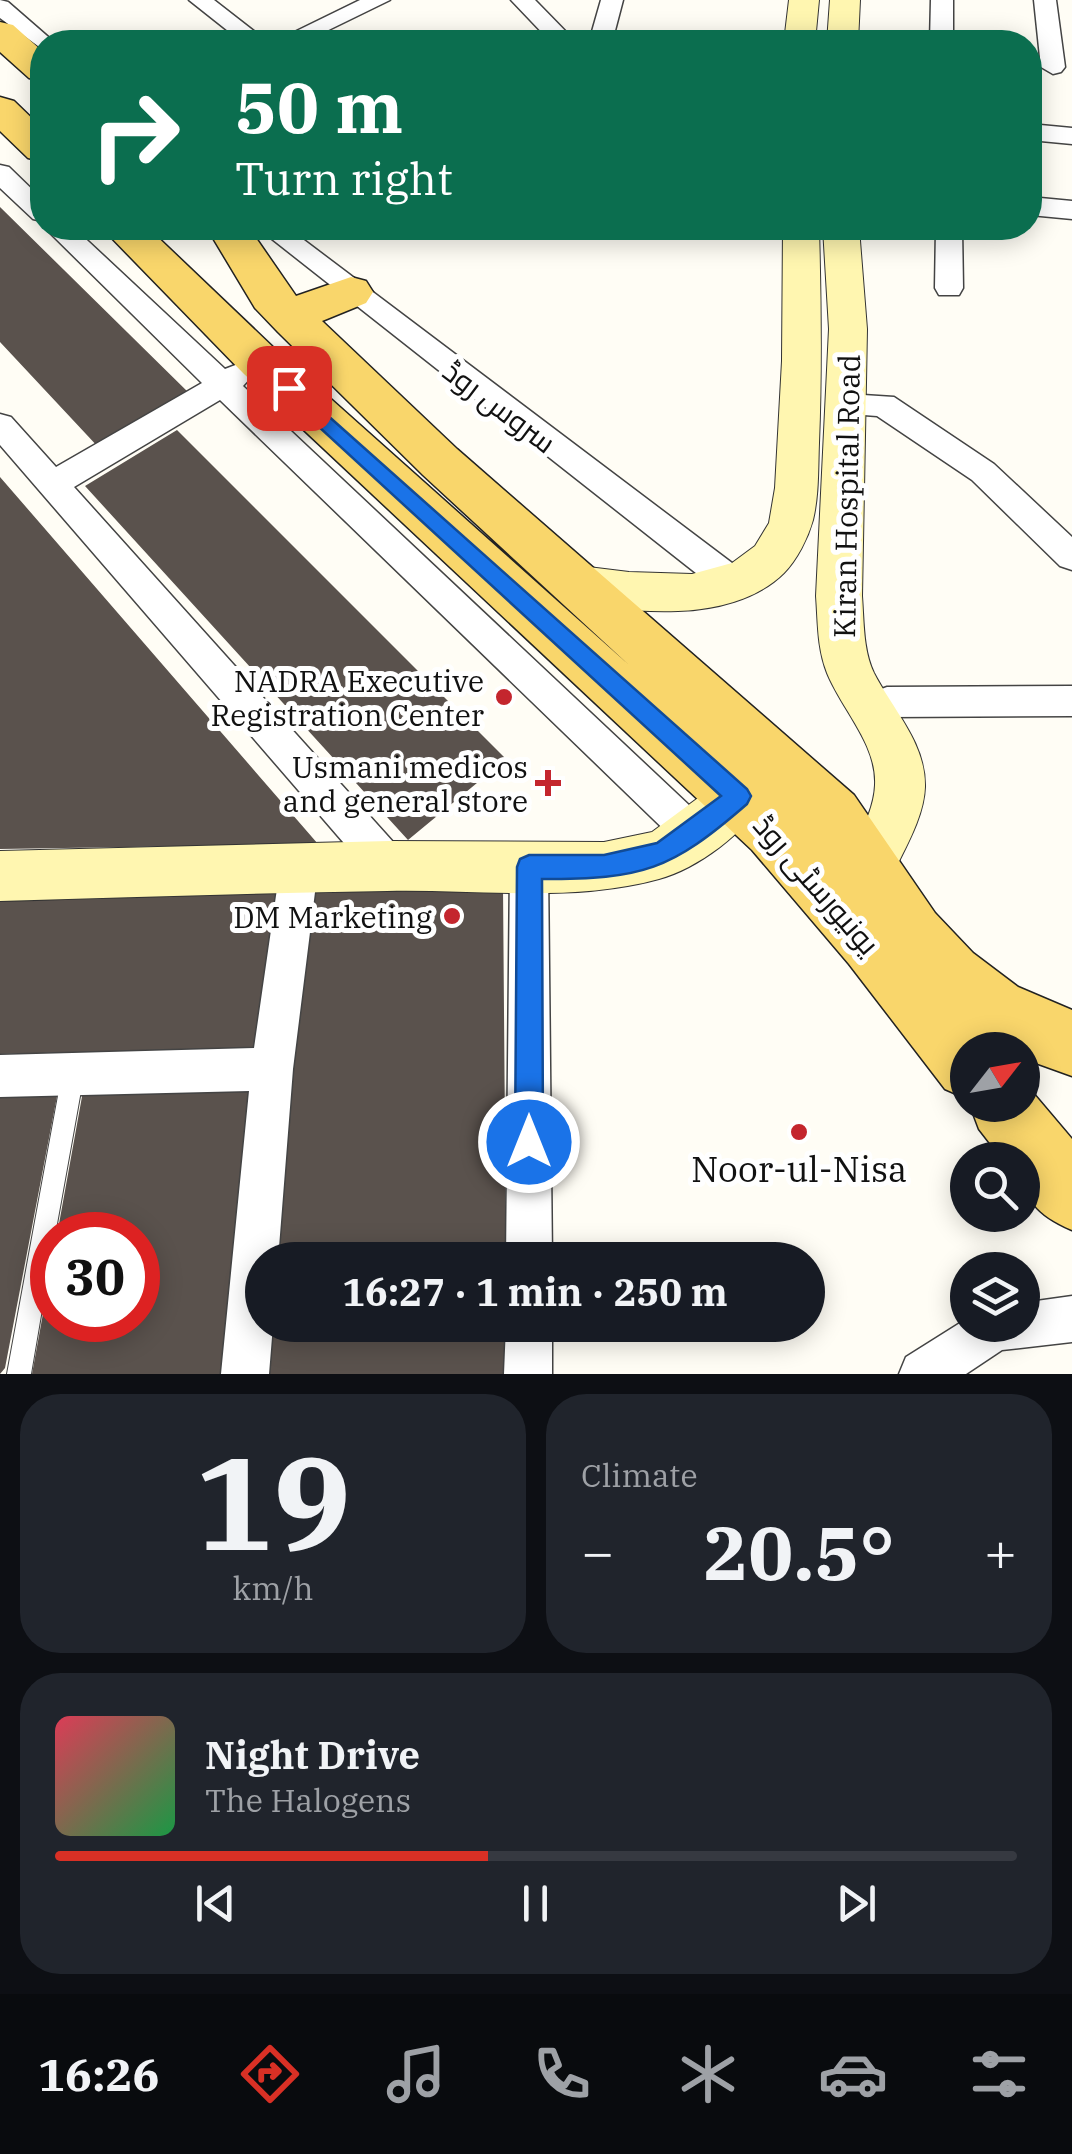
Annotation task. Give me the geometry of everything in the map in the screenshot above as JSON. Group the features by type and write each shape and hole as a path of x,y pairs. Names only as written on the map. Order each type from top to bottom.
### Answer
{"main road":[{"path":"801,30 804,0"},
{"path":"844,30 845,0"},
{"path":"0,34 30,60"},
{"name":"یونیورسٹی روڈ","path":"133,240 240,374 716,816 797,854 950,1043"},
{"name":"یونیورسٹی روڈ","path":"235,240 271,297 294,321 572,583 833,814 871,864 918,940 958,982 1007,1019 1072,1043"},
{"name":"Kiran Hospital Road","path":"572,583 670,594 732,582 770,558 788,531 792,517 809,240"},
{"name":"Kiran Hospital Road","path":"813,240 848,330 840,546 842,638 848,668 895,754 900,785 898,802 871,864"},
{"path":"294,321 328,296 351,292"},
{"path":"0,876 389,866 604,867 662,854 716,816"},
{"path":"1016,1122 1072,1195"}],"street":[{"path":"200,0 240,30"},
{"path":"313,30 379,0"},
{"path":"522,0 552,30"},
{"path":"604,30 612,0"},
{"path":"942,0 942,30"},
{"path":"1045,0 1052,67"},
{"path":"0,6 30,31"},
{"path":"1042,133 1072,136"},
{"path":"0,174 30,202"},
{"path":"1042,209 1071,215"},
{"path":"53,484 240,374 73,240"},
{"name":"سروس روڈ","path":"296,240 351,292 732,582"},
{"path":"949,240 949,288"},
{"path":"848,406 883,405 983,472 1067,543"},
{"path":"0,426 389,866"},
{"path":"870,709 887,702 1072,700"},
{"path":"529,867 529,1242"},
{"path":"245,1374 272,1069 299,868"},
{"path":"0,1076 272,1069"},
{"path":"923,1374 996,1326 1036,1326 1072,1319"},
{"path":"528,1342 528,1374"}],"lane":[{"path":"19,1374 74,1074"}],"building":[{"path":"0,207 191,395 100,449 0,342"},
{"path":"177,430 506,759 408,840 85,486"},
{"path":"0,477 318,844 0,849"},
{"path":"503,887 506,1242 265,1242 299,891"},
{"path":"276,891 259,1048 0,1054 0,897"},
{"path":"254,1087 223,1374 32,1374 38,1342 160,1342 160,1212 61,1212 83,1091"},
{"path":"58,1091 35,1212 30,1212 30,1237 5,1368 0,1374 0,1093"},
{"path":"255,1342 506,1342 506,1374 252,1374"}],"place":[{"name":"NADRA Executive Registration Center","path":"504,697"},
{"name":"Usmani medicos and general store","path":"548,783"},
{"name":"DM Marketing","path":"452,916"},
{"name":"Noor-ul-Nisa","path":"799,1132"}],"route":[{"path":"289,388 738,796 694,834 662,854 604,867 529,867 529,1142"}]}
